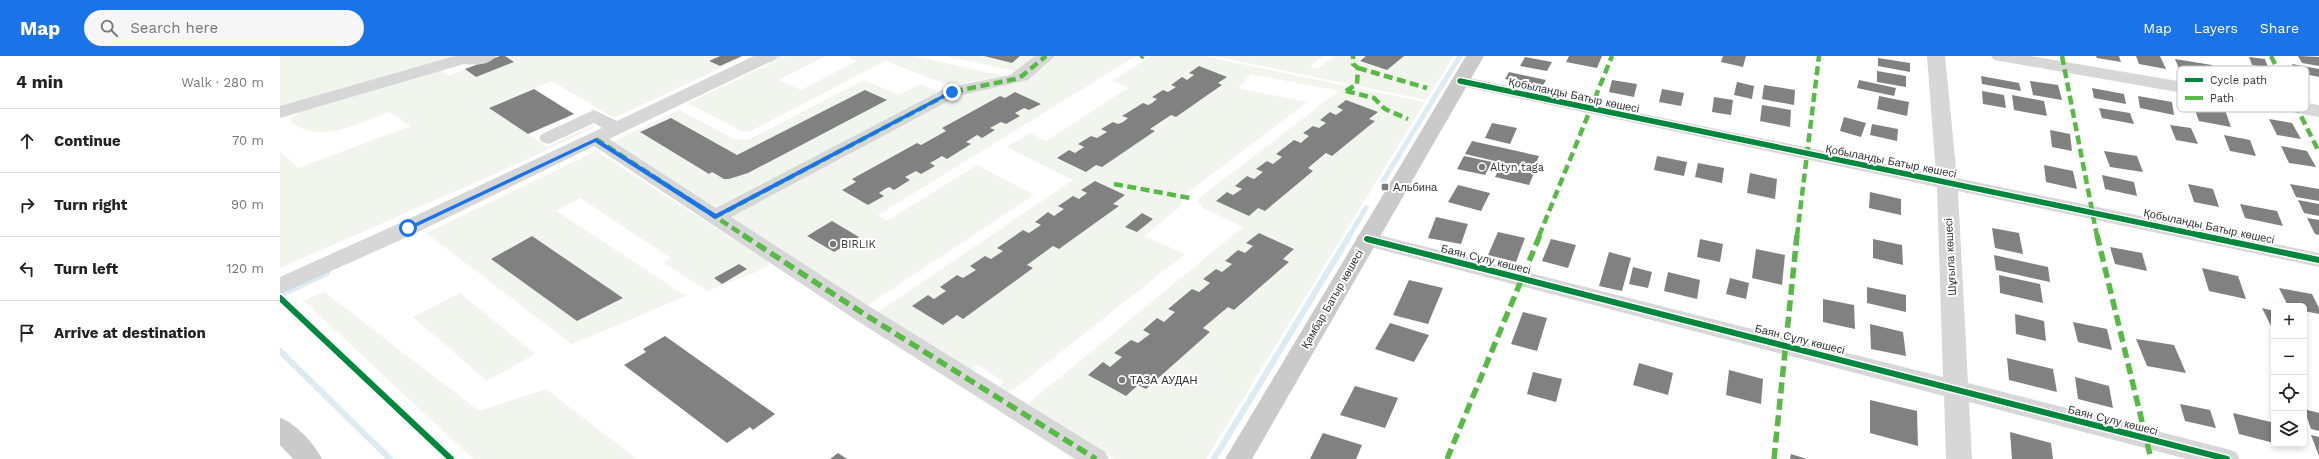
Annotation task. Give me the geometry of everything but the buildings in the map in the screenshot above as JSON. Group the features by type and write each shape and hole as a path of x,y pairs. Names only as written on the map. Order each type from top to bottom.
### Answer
{"main road":[{"name":"Қамбар Батыр көшесі","path":"1238,459 1475,56"},
{"path":"280,428 309,459"}],"street":[{"path":"280,112 463,59 476,60 487,56"},
{"path":"280,286 596,139 768,56"},
{"path":"715,217 952,92 1015,80 1046,56"},
{"name":"Шұғыла көшесі","path":"1936,56 1946,182 1957,390 1959,459"},
{"path":"2000,56 2177,87"},
{"name":"Қобыланды Батыр көшесі","path":"1460,81 2319,260"},
{"path":"2309,109 2319,111"},
{"path":"549,138 594,116 617,129"},
{"path":"596,139 864,314 1096,459"},
{"name":"Баян Сұлу көшесі","path":"1368,239 2227,459"}],"shaded area":[{"path":"280,56 457,56 280,108"},
{"path":"505,56 720,56 709,61 720,66 742,56 746,56 614,118 552,81 489,108 547,147 593,125 595,127 504,170 280,268 280,151 298,168 411,126 389,112 340,130 316,132 304,129 292,123 292,117 303,111 441,70 448,76 465,69 476,77 514,62"},
{"path":"786,56 826,56 778,80 801,90 857,61 848,57 850,56 914,56 1004,76 951,86 885,61 751,131 743,132 688,103"},
{"path":"945,56 981,56 1012,63 1020,56 1039,56 1020,72"},
{"path":"1054,56 1136,56 878,215 887,221 977,165 1034,195 868,305 728,216 955,96 1026,80","holes":["1015,92 1040,104 1029,110 1024,108 990,128 995,130 982,138 977,135 966,142 971,144 947,159 942,156 930,163 934,166 921,174 916,171 905,177 910,180 894,189 889,187 879,193 884,196 842,190 856,182 853,179 916,143 921,145 946,131 942,128 1000,96 1005,98","832,222 858,236 834,252 808,237"]},
{"path":"1148,56 1204,56 1425,102 1206,459 1115,459 1025,406 1243,227 1203,208 1198,202 1199,198 1339,91 1251,74 1238,88 1307,102 1186,194 1182,198 1181,206 1144,236 1185,254 1009,393 999,387 1004,382 978,365 971,369 878,312 1073,180 1007,147 1030,133 1046,141 1128,88 1112,81 1150,57","holes":["1199,66 1227,77 1218,83 1222,86 1176,117 1171,115 1150,129 1155,131 1102,167 1075,153 1084,147 1079,144 1091,136 1097,138 1107,132 1102,129 1113,122 1118,124 1128,118 1123,115 1143,103 1148,105 1157,99 1152,96 1163,90 1168,92 1176,87 1171,84 1182,78 1187,80 1194,75 1189,73","1346,100 1377,112 1369,119 1374,121 1308,168 1313,171 1265,211 1258,208 1249,216 1216,201 1227,192 1233,195 1242,189 1236,186 1247,176 1254,179 1263,172 1257,169 1267,161 1273,164 1282,157 1276,154 1294,140 1301,143 1309,136 1303,133 1313,126 1319,128 1326,123 1320,120 1330,112 1336,115 1343,110 1337,107","1095,181 1125,195 1113,204 1118,207 1059,249 1053,246 1027,265 1032,269 963,318 957,315 912,306 928,295 934,299 946,291 940,286 957,275 963,278 976,270 970,266 985,256 991,259 1003,251 997,247 1023,230 1029,233 1041,225 1035,222 1048,213 1054,216 1064,209 1059,205 1073,196 1079,199 1087,193 1082,190","1142,214 1153,219 1137,232 1126,227","1259,233 1293,249 1283,259 1289,262 1235,310 1228,307 1203,328 1210,332 1146,389 1138,385 1125,396 1089,375 1103,362 1110,367 1122,357 1115,353 1131,340 1138,343 1150,334 1143,329 1156,318 1164,322 1175,312 1168,308 1192,289 1199,292 1210,283 1203,279 1216,269 1222,272 1232,264 1225,261 1238,250 1245,253 1253,246 1247,243"]},
{"path":"1212,56 1322,56 1310,67 1318,69 1334,56 1366,56 1360,61 1387,70 1404,56 1454,56 1426,100"},
{"path":"864,80 899,95 920,84 940,92 718,209 612,142 679,110 734,139 748,140","holes":["865,90 886,100 729,179 722,178 712,172 709,174 641,132 671,118 737,155"]},
{"path":"596,151 769,262 769,265 756,272 707,291 664,263 671,258 580,198 556,211 686,296 572,344 426,233","holes":["532,236 622,297 623,298 577,321 492,260 513,248 511,246","739,264 747,269 722,283 714,278"]},
{"path":"324,292 479,411 546,389 637,459 473,459 304,301"},
{"path":"460,293 535,354 487,381 413,317"}],"waterway":[{"path":"770,60 779,56"},
{"path":"1383,181 1460,56"},
{"path":"1349,236 1366,208"},
{"path":"1214,459 1350,235"},
{"path":"282,294 327,273"},
{"path":"280,351 390,459"}],"marked path":[{"path":"715,217 952,92 1015,79 1022,76 1046,56"},
{"path":"1346,91 1357,84 1358,68 1353,64 1353,56"},
{"path":"1447,459 1592,109 1612,56"},
{"path":"1774,459 1806,154 1819,56"},
{"path":"2062,56 2091,212 2151,459"},
{"path":"2271,56 2276,66"},
{"path":"1358,68 1427,88"},
{"path":"1346,91 1374,98 1380,102 1385,109 1408,119"},
{"path":"2299,112 2319,152"},
{"path":"596,139 864,314 1096,459"},
{"path":"1114,184 1190,198"}],"cycle path":[{"path":"1460,81 2319,260"},
{"path":"1367,239 2227,459"},
{"path":"280,298 451,459"}],"place":[{"name":"Altyn taga","path":"1482,167"},
{"name":"Альбина","path":"1385,187"},
{"name":"BIRLIK","path":"833,244"},
{"name":"ТАЗА АУДАН","path":"1122,380"}],"route":[{"path":"408,228 596,139 715,217 952,92"}]}
